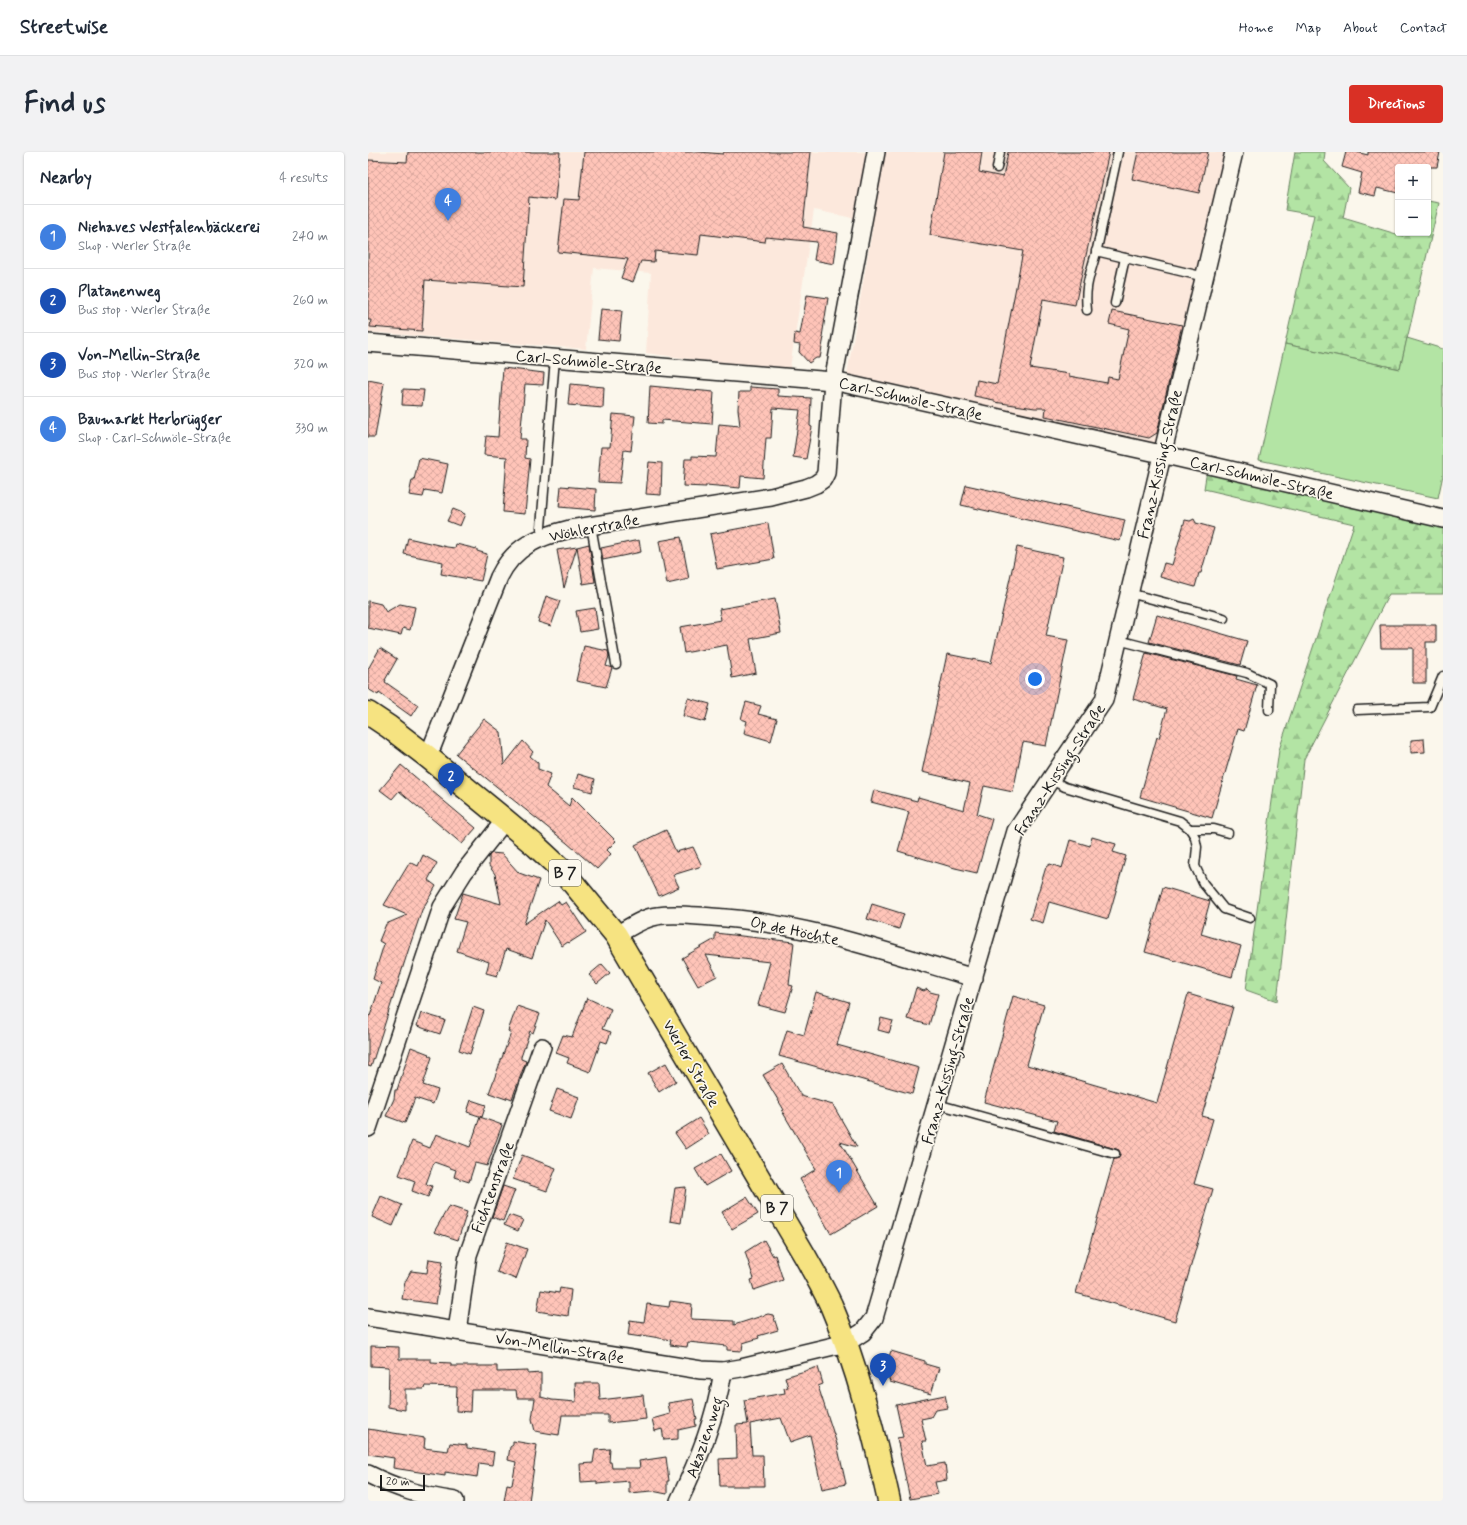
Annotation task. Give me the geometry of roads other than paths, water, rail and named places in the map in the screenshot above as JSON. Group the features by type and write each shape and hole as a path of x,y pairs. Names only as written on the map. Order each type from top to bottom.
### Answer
{"main road":[{"name":"Werler Straße","path":"368,713 428,757 505,820 562,870 616,935 805,1256 830,1304 846,1344 867,1409 889,1501"}],"street":[{"path":"833,381 873,152"},
{"name":"Franz-Kissing-Straße","path":"846,1344 863,1332 874,1318 1016,831 1104,700 1161,454 1234,152"},
{"name":"Carl-Schmöle-Straße","path":"368,343 833,381 1443,519"},
{"name":"Wöhlerstraße","path":"428,757 504,566 511,556 543,537 565,530 771,497 816,484 823,478 826,472 833,381"},
{"path":"368,1128 372,1102 442,907 464,872 505,820"},
{"name":"Op de Höchte","path":"616,935 639,922 657,916 680,915 744,919 780,924 832,936 974,978"},
{"name":"Fichtenstraße","path":"457,1331 468,1255 542,1047"},
{"name":"Von-Mellin-Straße","path":"368,1317 701,1370 724,1371 741,1368 846,1344"},
{"name":"Akazienweg","path":"679,1501 702,1450 720,1395 724,1371"},
{"path":"368,1474 405,1490 455,1501"}],"lane":[{"path":"997,168 1000,152"},
{"path":"1087,310 1085,293 1086,283 1096,251 1118,152"},
{"path":"1096,251 1204,277"},
{"path":"1115,304 1125,258"},
{"path":"543,537 541,527 555,358"},
{"path":"591,526 616,664"},
{"path":"1129,593 1224,618"},
{"path":"1118,640 1247,673 1270,684 1269,710"},
{"path":"1357,710 1430,708 1443,676"},
{"path":"1051,780 1065,787 1180,821 1190,829 1195,837 1197,847 1195,866 1203,883 1224,909 1250,918"},
{"path":"1190,829 1214,829 1228,833"},
{"path":"937,1104 1115,1154"}],"place":[{"name":"Baumarkt Herbrügger","path":"448,221"},
{"name":"Platanenweg","path":"451,796"},
{"name":"Niehaves Westfalenbäckerei","path":"839,1193"},
{"name":"Von-Mellin-Straße","path":"883,1386"}]}
